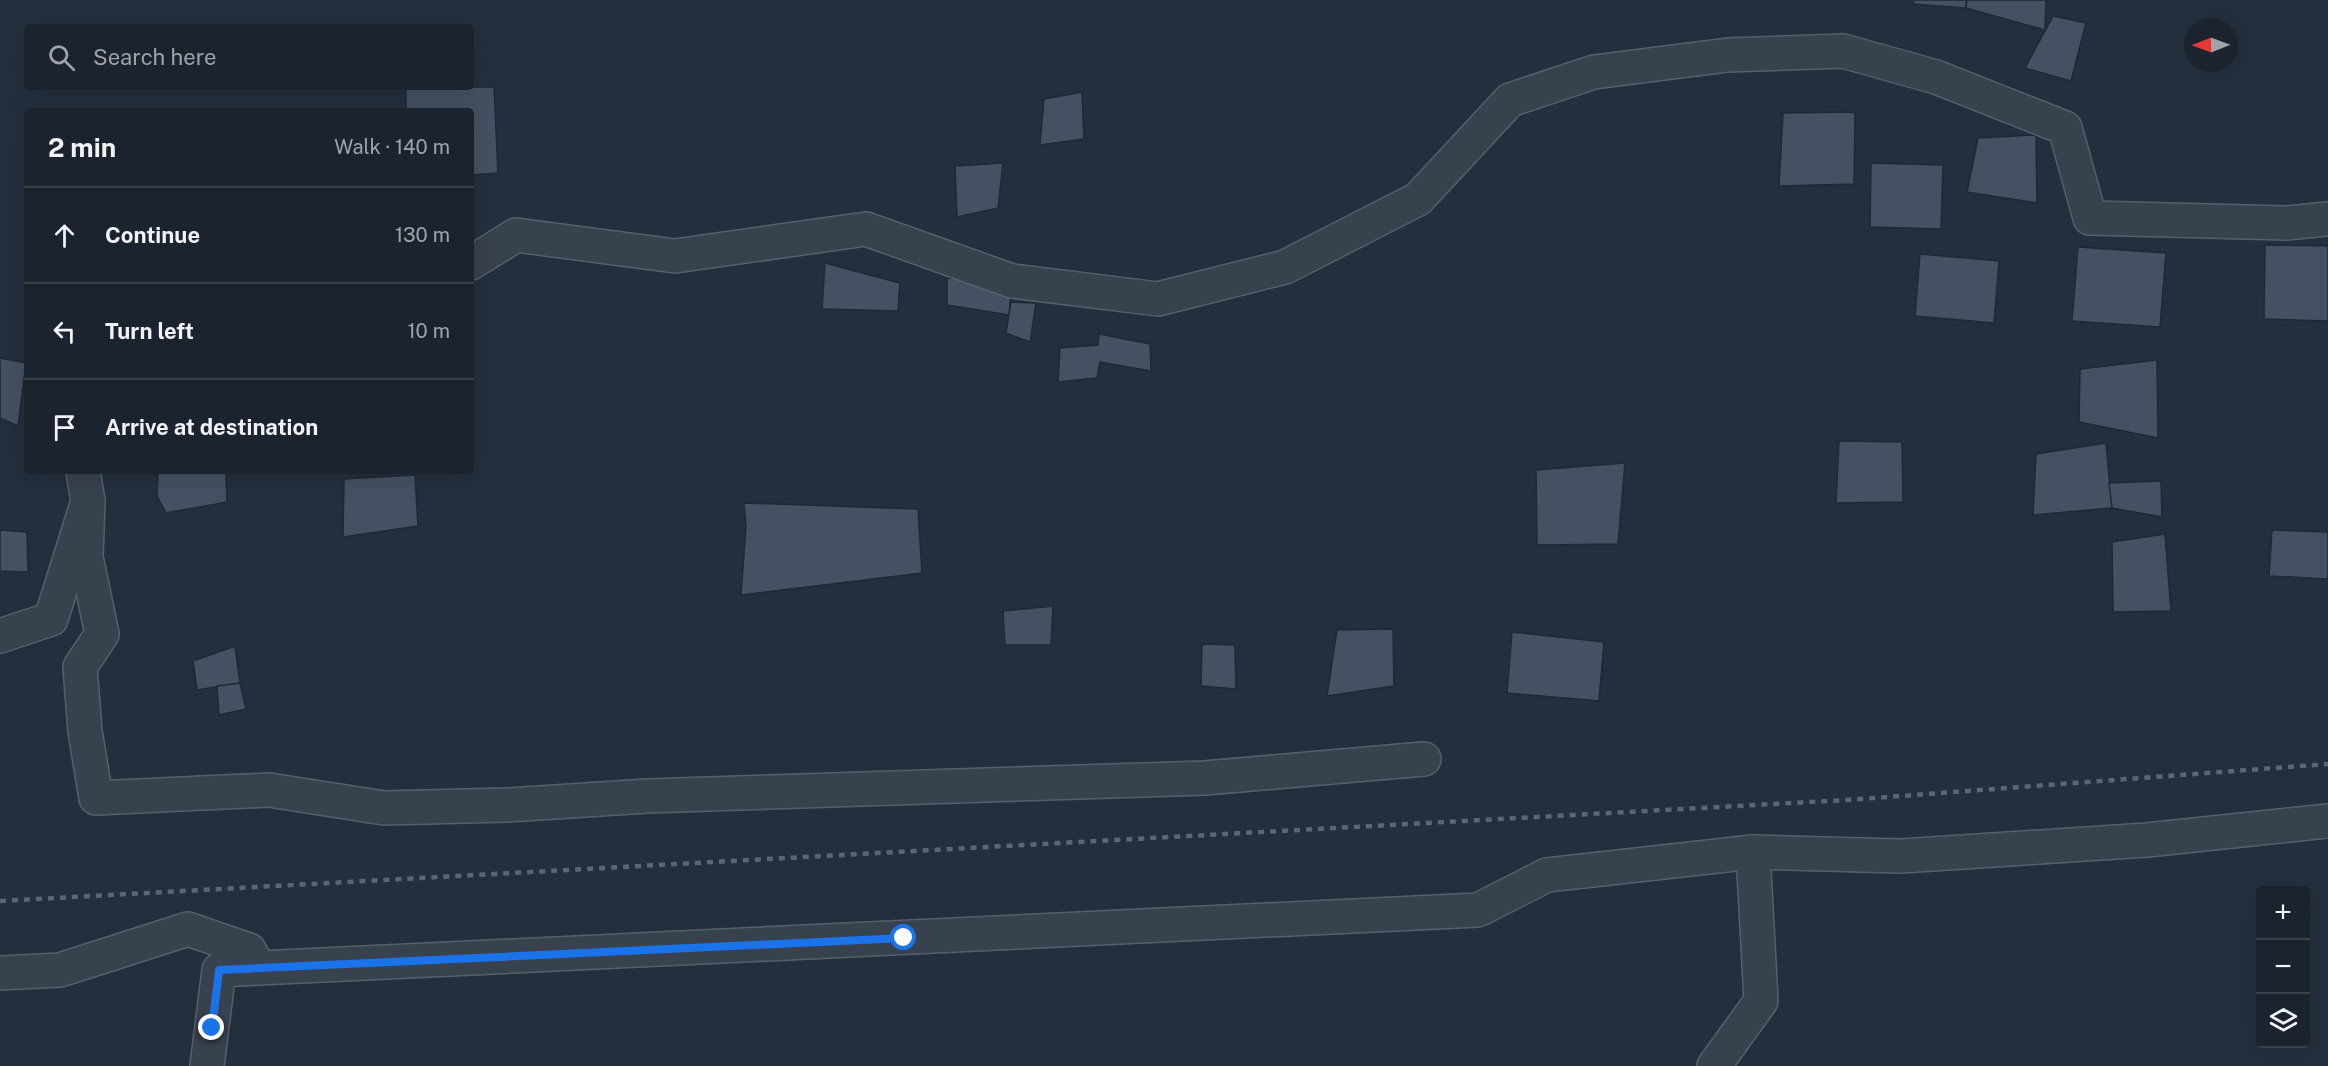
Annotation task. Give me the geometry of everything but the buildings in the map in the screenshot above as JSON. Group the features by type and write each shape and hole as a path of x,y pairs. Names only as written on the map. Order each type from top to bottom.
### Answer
{"street":[{"path":"474,261 516,235 675,256 866,229 1012,281 1158,299 1285,267 1418,199 1510,100 1594,72 1728,55 1843,51 1936,77 2065,128 2090,218 2286,223 2328,219"},
{"path":"0,636 51,619 86,486"},
{"path":"86,486 86,557 102,634 80,667 85,731 96,798 269,790 384,808 507,805 647,796 1205,778 1424,759"},
{"path":"207,1066 219,970 1478,910 1547,875 1753,852 1901,856 2147,840 2328,821"},
{"path":"1714,1066 1761,1000 1753,852"},
{"path":"0,973 60,970 188,929 249,950 259,969"}],"railway":[{"path":"0,901 1847,800 2328,764"}],"route":[{"path":"212,1028 219,970 904,938"}]}
